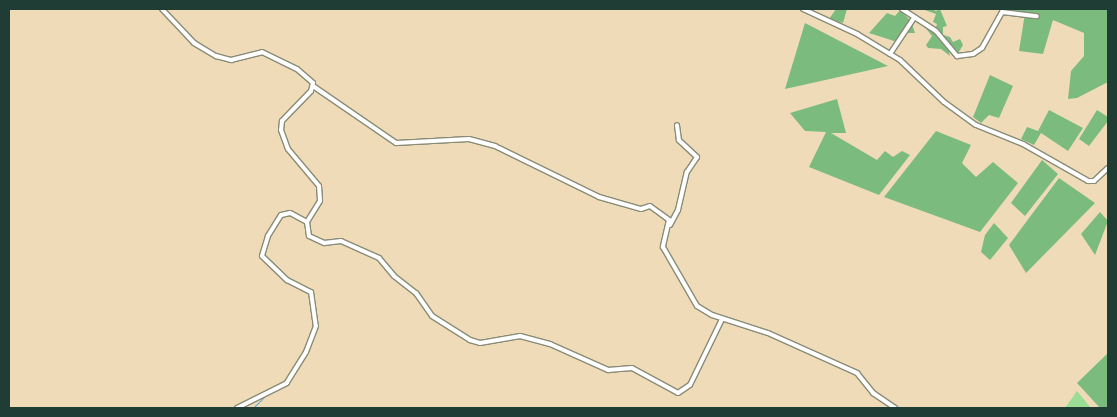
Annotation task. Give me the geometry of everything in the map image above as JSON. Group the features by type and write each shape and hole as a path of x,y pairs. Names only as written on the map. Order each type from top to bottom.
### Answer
{"street":[{"path":"162,9 194,43 216,56 231,60 262,52 310,77 315,87 396,143 468,139 495,146 599,197 641,209 650,206 666,216 670,226"},
{"path":"803,9 890,54 948,106 976,125 1023,144 1088,181 1094,181 1108,168"},
{"path":"902,9 936,32 954,55 964,56 982,48 1002,12 1037,16"},
{"path":"890,54 914,18"},
{"path":"315,87 284,118 280,130 288,150 319,186 320,201 307,224 309,236 322,242 341,241 379,258 394,276 416,294 432,316 470,340 480,343 520,336 550,344 608,370 632,368 678,393 690,385 722,319"},
{"path":"677,125 679,140 697,157 687,172 677,214 670,226 663,248 694,302 722,319 768,333 857,373 873,393 895,408"},
{"path":"237,408 285,384 313,339 316,324 312,294 287,280 262,256 268,236 281,215 290,213 307,224"}],"green space":[{"path":"836,9 847,9 843,23 829,19"},
{"path":"922,9 936,11 940,9 947,26 943,27 943,35 950,37 953,42 960,39 963,45 957,55 935,30 937,24 933,22 936,14"},
{"path":"1009,9 1108,9 1108,82 1077,98 1068,99 1071,71 1084,56 1084,33 1053,20 1043,54 1019,51 1025,13"},
{"path":"900,10 911,21 915,33 905,33 902,41 894,41 869,33 887,13 895,16"},
{"path":"805,23 888,66 785,89"},
{"path":"924,26 932,29 948,47 950,56 941,49 928,48 926,45 932,36"},
{"path":"990,75 1013,86 999,118 989,115 981,123 973,117"},
{"path":"837,99 846,133 831,133 877,160 885,151 893,157 902,151 910,155 879,195 809,167 826,132 805,131 790,113"},
{"path":"1049,110 1083,128 1068,151 1041,133 1034,145 1021,139 1027,127 1038,131"},
{"path":"1097,110 1108,117 1108,121 1089,146 1079,139"},
{"path":"936,131 971,145 962,163 976,177 993,162 1018,183 980,232 884,197"},
{"path":"1042,160 1058,174 1025,216 1011,203"},
{"path":"1059,178 1095,203 1026,273 1009,245"},
{"path":"1100,212 1108,221 1095,255 1081,234"},
{"path":"994,223 1008,238 990,260 981,252 985,235"},
{"path":"1108,353 1108,408 1100,408 1077,383"},
{"path":"1077,391 1091,408 1065,408"}],"waterway":[{"path":"253,408 265,396"}]}
